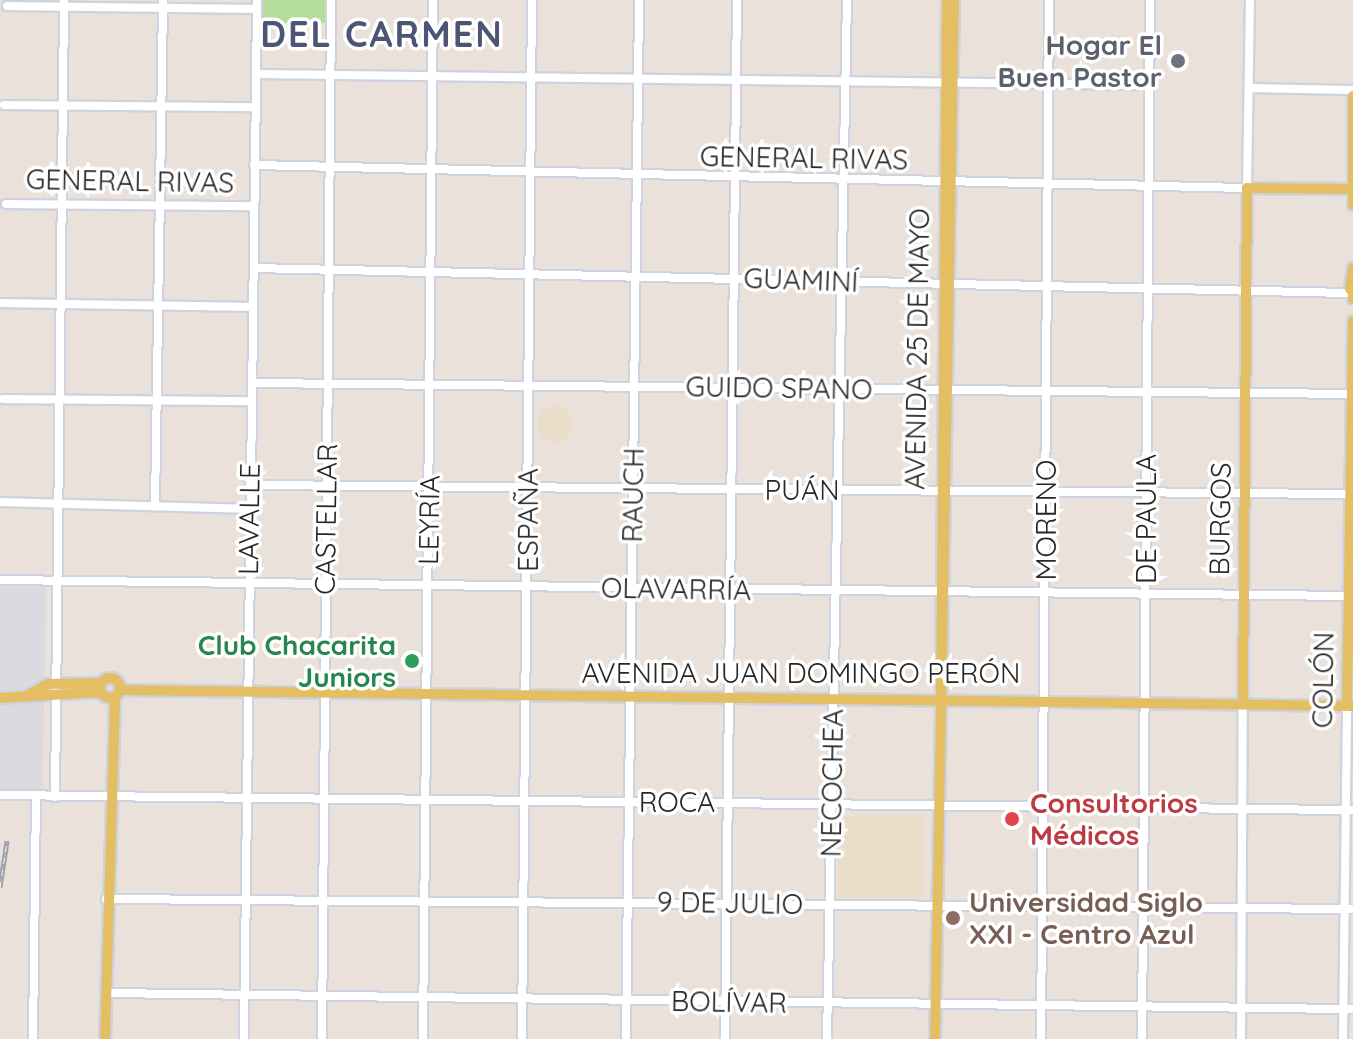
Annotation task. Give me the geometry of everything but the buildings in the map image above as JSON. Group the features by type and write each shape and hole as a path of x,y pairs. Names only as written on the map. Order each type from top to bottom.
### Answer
{"main road":[{"name":"AVENIDA 25 DE MAYO","path":"947,0 950,84"},
{"name":"AVENIDA 25 DE MAYO","path":"935,1039 947,185 954,0"},
{"path":"1353,93 1353,205"},
{"name":"GENERAL RIVAS","path":"1247,188 1352,189"},
{"name":"BURGOS","path":"1243,704 1247,188"},
{"path":"1351,292 1353,269"},
{"name":"COLÓN","path":"1350,706 1353,321"},
{"name":"AVENIDA JUAN DOMINGO PERÓN","path":"5,698 57,686 110,690 1045,699 1350,706"},
{"path":"105,1039 110,690"}],"street":[{"name":"CASTELLAR","path":"322,1039 331,0"},
{"name":"LEYRÍA","path":"423,1039 433,0"},
{"name":"ESPAÑA","path":"522,1039 528,694 532,0"},
{"name":"RAUCH","path":"626,1039 639,0"},
{"path":"725,1039 737,0"},
{"name":"NECOCHEA","path":"827,1039 847,0"},
{"name":"MORENO","path":"1041,1039 1049,0"},
{"name":"DE PAULA","path":"1142,1039 1150,0"},
{"name":"BURGOS","path":"1247,188 1250,0"},
{"path":"155,506 163,3"},
{"path":"55,797 64,4"},
{"path":"7,6 257,4"},
{"name":"LAVALLE","path":"244,1039 257,4"},
{"path":"257,74 1149,85"},
{"path":"1249,88 1353,93"},
{"path":"4,105 255,107"},
{"name":"GENERAL RIVAS","path":"254,165 636,178 1247,188"},
{"name":"GENERAL RIVAS","path":"6,204 253,206"},
{"name":"GUAMINÍ","path":"254,268 1351,292"},
{"path":"0,303 253,307"},
{"name":"GUIDO SPANO","path":"252,383 1351,394"},
{"path":"3,399 251,401"},
{"name":"PUÁN","path":"250,485 943,490 1146,495 1351,494"},
{"path":"0,502 250,509"},
{"name":"OLAVARRÍA","path":"0,580 1350,596"},
{"name":"BURGOS","path":"1241,1039 1243,704"},
{"name":"COLÓN","path":"1343,1039 1348,1009 1350,706"},
{"name":"ROCA","path":"0,795 109,799 629,801 1349,810"},
{"path":"33,1039 36,797"},
{"name":"9 DE JULIO","path":"106,899 523,899 1349,909"},
{"name":"BOLÍVAR","path":"106,993 1142,1009 1348,1009"}],"shaded area":[{"path":"555,406 568,411 573,424 568,437 555,442 542,437 537,424 542,411"},
{"path":"0,586 46,587 42,795 0,794"},
{"path":"838,815 925,815 925,898 838,898"}],"green space":[{"path":"261,0 329,0 329,23 261,23"}],"railway":[{"path":"0,887 7,841"}],"place":[{"name":"Hogar El Buen Pastor","path":"1178,61"},
{"name":"Club Chacarita Juniors","path":"412,661"},
{"name":"Consultorios Médicos","path":"1012,819"},
{"name":"Universidad Siglo XXI - Centro Azul","path":"953,918"}],"district":[{"name":"DEL CARMEN","path":"382,34"}]}
